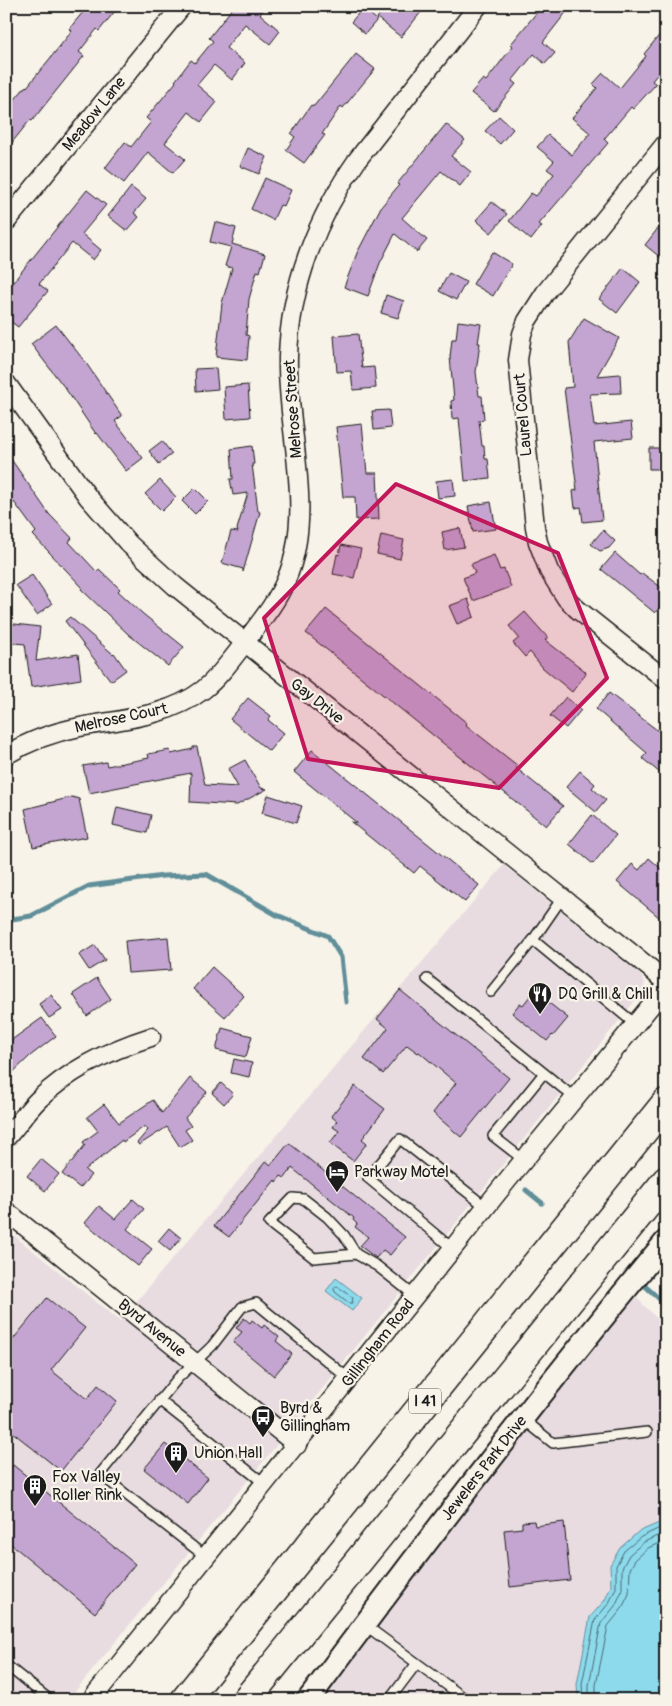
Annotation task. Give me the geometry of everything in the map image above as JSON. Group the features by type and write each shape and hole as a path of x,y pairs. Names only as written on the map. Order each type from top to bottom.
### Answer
{"highway":[{"name":"I 41","path":"185,1700 666,1102"},
{"path":"246,1700 666,1181"}],"street":[{"name":"Meadow Lane","path":"6,222 182,6"},
{"name":"Melrose Street","path":"244,643 278,596 286,580 297,546 300,511 288,394 288,356 294,308 300,280 312,244 327,208 358,159 478,6"},
{"name":"Laurel Court","path":"666,143 545,293 527,321 522,334 518,360 535,527 540,550 549,571 566,598 577,609 666,680"},
{"name":"Gay Drive","path":"6,383 88,497 129,544 175,586 666,983"},
{"name":"Melrose Court","path":"6,755 33,741 55,733 153,713 183,703 212,682 244,643"},
{"name":"Gillingham Road","path":"91,1700 486,1207 666,987"},
{"path":"6,1138 37,1101 72,1073 122,1046 151,1037"},
{"name":"Byrd Avenue","path":"6,1211 297,1445"},
{"name":"Jewelers Park Drive","path":"308,1700 402,1574 666,1240"}],"lane":[{"path":"491,992 533,940 562,898"},
{"path":"533,940 635,1024"},
{"path":"427,979 575,1098"},
{"path":"524,1160 493,1136 544,1073"},
{"path":"453,1249 368,1178 400,1139 486,1207"},
{"path":"356,1254 314,1258 269,1223 292,1198 304,1199 327,1217 344,1235 356,1254 377,1266 415,1296"},
{"path":"206,1557 100,1474 159,1400 178,1378 212,1346 242,1307 256,1303 349,1379"},
{"path":"159,1400 265,1484"},
{"path":"523,1419 553,1443 647,1432"},
{"path":"365,1625 467,1700"},
{"path":"391,1699 417,1663"},
{"path":"6,1665 50,1700"}],"highlighted area":[{"path":"396,484 558,553 607,678 499,788 308,759 264,618"}],"shaded area":[{"path":"504,865 637,972 645,983 643,991 302,1414 68,1700 6,1700 6,1229 120,1321"},
{"path":"635,1296 666,1328 666,1520 661,1522 610,1565 611,1586 605,1600 590,1617 577,1684 578,1700 323,1700 392,1604"}],"water":[{"path":"336,1278 362,1298 352,1311 326,1291"},
{"path":"666,1520 666,1700 578,1700 577,1684 590,1617 605,1600 611,1586 610,1565 620,1548 638,1532"}],"building":[{"path":"88,6 119,6 99,31 97,29 79,52 84,56 6,150 6,110 72,31 69,29"},
{"path":"234,6 266,6 260,14 280,31 270,44 245,24 226,48 245,63 232,80 214,65 197,85 217,102 201,122 189,112 165,143 185,159 173,173 148,152 124,183 105,168 125,142 131,147 151,122 146,118 176,82 191,60 195,63 213,41 209,38"},
{"path":"386,6 426,6 401,37 377,18"},
{"path":"542,6 571,6 543,42 555,53 545,64 534,54 512,81 516,84 494,111 471,93 483,79 486,81 513,46 511,44"},
{"path":"363,8 377,20 365,34 351,22"},
{"path":"666,27 666,63 652,81 656,84 633,109 631,107 604,139 608,143 539,224 542,226 531,240 509,221 531,193 536,196 554,174 547,169 554,161 537,147 548,135 572,155 590,133 572,118 597,88 593,84 603,73 620,88"},
{"path":"356,54 375,69 343,108 341,106 322,134 325,135 304,163 286,150 295,137 291,134 311,105 314,106"},
{"path":"499,116 513,129 500,144 485,131"},
{"path":"446,124 465,140 451,156 471,172 460,186 441,171 402,218 427,240 417,252 395,234 380,263 368,296 344,287 357,253 381,207 399,185 397,184"},
{"path":"248,148 267,157 259,174 240,166"},
{"path":"265,178 291,190 284,206 280,205 273,220 251,209"},
{"path":"131,187 146,199 134,213 139,217 127,231 108,216"},
{"path":"87,190 106,205 82,234 101,250 93,260 72,243 39,284 48,291 18,327 6,318 6,291"},
{"path":"492,202 507,214 491,233 476,220"},
{"path":"666,218 666,262 645,245"},
{"path":"215,222 236,228 232,244 265,254 260,272 257,271 249,299 246,335 249,336 247,360 216,357 222,303 232,268 225,266 231,247 210,242"},
{"path":"492,252 512,264 493,296 473,284"},
{"path":"623,268 640,282 617,313 599,299"},
{"path":"449,273 466,282 456,300 439,291"},
{"path":"386,295 404,301 398,318 381,313"},
{"path":"584,318 619,338 597,376 620,374 621,393 590,394 594,426 631,422 633,438 594,442 602,520 583,522 581,507 575,508 573,491 577,490 564,388 573,387 569,342"},
{"path":"458,321 481,324 476,372 479,396 482,396 484,419 479,420 482,446 484,446 485,459 488,459 490,478 465,481 459,418 452,419 451,401 454,400 450,357 452,339 456,339"},
{"path":"56,325 86,363 122,416 115,421 143,458 126,471 96,434 65,388 31,344"},
{"path":"358,334 362,368 374,367 376,388 353,390 351,371 337,372 334,336"},
{"path":"216,368 218,389 196,391 195,369"},
{"path":"248,385 250,417 226,419 224,387"},
{"path":"389,410 391,428 374,430 372,411"},
{"path":"362,424 367,473 377,473 379,519 356,520 355,497 343,497 336,427"},
{"path":"162,441 172,454 159,464 149,451"},
{"path":"252,446 254,464 252,464 258,511 260,512 243,572 243,569 222,563 231,531 238,532 237,529 248,493 233,495 230,479 233,479 231,449"},
{"path":"649,448 666,448 666,469 649,469"},
{"path":"6,452 49,514 72,538 69,542 97,572 99,569 120,589 118,591 143,614 184,647 168,666 128,634 81,589 82,587 33,535 36,532 14,502 6,508"},
{"path":"453,479 455,496 438,498 436,481"},
{"path":"160,480 176,497 162,511 145,494"},
{"path":"195,488 208,501 195,514 182,501"},
{"path":"491,502 496,529 473,532 468,506"},
{"path":"460,528 464,547 445,550 442,532"},
{"path":"603,530 615,541 609,548 600,551 591,544"},
{"path":"381,535 404,540 400,559 377,554"},
{"path":"341,545 361,549 354,578 333,574"},
{"path":"615,553 640,575 642,573 666,591 666,599 655,613 601,569"},
{"path":"494,555 500,570 504,569 511,587 473,601 463,578 475,573 471,564"},
{"path":"32,575 52,604 37,615 16,585"},
{"path":"468,599 474,617 457,624 449,606"},
{"path":"326,609 467,723 466,725 518,766 516,768 563,806 546,826 306,633"},
{"path":"525,612 548,638 545,640 585,671 586,674 572,692 543,668 530,652 525,657 513,643 519,638 509,626"},
{"path":"70,617 114,653 126,670 111,681 65,621"},
{"path":"6,623 40,627 36,661 78,654 81,679 31,687 25,644 6,642"},
{"path":"609,693 666,737 666,778 642,758 647,753 596,709"},
{"path":"566,697 581,710 566,728 550,716"},
{"path":"248,698 271,716 268,720 284,733 269,751 230,719"},
{"path":"193,747 197,747 205,785 238,787 228,769 245,760 261,788 267,789 237,805 190,802 191,773 89,793 83,766 106,762 107,766 149,758 148,754 170,750 171,754 193,749"},
{"path":"312,750 479,885 465,902 420,866 414,873 351,822 357,823 294,772"},
{"path":"580,771 595,784 592,788 606,800 596,812 566,787"},
{"path":"268,795 302,806 296,823 262,813"},
{"path":"72,797 79,799 87,837 33,847 25,809"},
{"path":"117,807 151,815 147,833 113,825"},
{"path":"592,815 616,835 593,864 569,844"},
{"path":"649,858 666,873 666,923 617,882 632,864 639,870"},
{"path":"168,937 171,970 128,973 125,941"},
{"path":"95,945 105,960 89,970 79,955"},
{"path":"212,967 244,996 225,1017 193,989"},
{"path":"97,978 111,999 87,1016 73,994"},
{"path":"400,990 509,1078 461,1137 433,1113 456,1083 419,1052 407,1045 383,1074 364,1059 388,1028 377,1019"},
{"name":"DQ Grill & Chill","path":"534,991 568,1018 547,1041 512,1013 520,1003 523,1005"},
{"path":"51,995 62,1010 49,1018 39,1004"},
{"path":"42,1018 56,1036 30,1056 6,1079 6,1044"},
{"path":"222,1028 252,1036 246,1057 216,1050"},
{"path":"234,1059 252,1063 249,1077 231,1073"},
{"path":"190,1078 207,1092 185,1118 191,1126 185,1130 192,1140 180,1147 167,1127 139,1145 137,1143 148,1130 145,1126 123,1142 122,1140 85,1170 91,1175 80,1188 62,1174 85,1145 83,1142 98,1131 87,1117 104,1104 119,1123 153,1100 162,1113"},
{"path":"221,1083 233,1094 224,1104 212,1093"},
{"path":"355,1086 385,1109 362,1139 367,1143 353,1161 330,1143 339,1131 333,1127 337,1121 331,1116"},
{"name":"Parkway Motel","path":"289,1143 405,1237 390,1255 383,1250 376,1258 360,1246 368,1237 355,1227 357,1224 353,1220 354,1218 292,1168 285,1178 281,1176 276,1182 275,1180 229,1237 214,1226 266,1161 271,1165"},
{"path":"41,1159 59,1174 45,1191 27,1176"},
{"path":"133,1199 144,1209 127,1229 152,1249 138,1266 85,1223 99,1206 115,1219"},
{"path":"169,1228 181,1238 170,1251 158,1241"},
{"path":"47,1298 85,1328 51,1370 87,1399 98,1385 117,1401 61,1471 6,1427 6,1348"},
{"path":"244,1318 250,1323 252,1320 262,1328 264,1325 279,1337 276,1341 292,1354 274,1376 233,1342 242,1332 236,1328"},
{"name":"Union Hall","path":"165,1444 208,1478 188,1504 144,1469"},
{"name":"Fox Valley Roller Rink","path":"13,1465 135,1564 95,1613 6,1540 6,1473"},
{"path":"534,1521 535,1526 564,1522 570,1580 510,1587 504,1530 522,1528 522,1522"}],"waterway":[{"path":"6,920 31,916 89,886 163,876 206,874 277,915 328,936 341,957 346,1002"},
{"path":"526,1190 542,1203"},
{"path":"644,1285 666,1305"}],"place":[{"name":"DQ Grill & Chill","path":"540,1015"},
{"name":"Parkway Motel","path":"337,1193"},
{"name":"Byrd & Gillingham","path":"263,1438"},
{"name":"Union Hall","path":"176,1474"},
{"name":"Fox Valley Roller Rink","path":"35,1507"}]}
